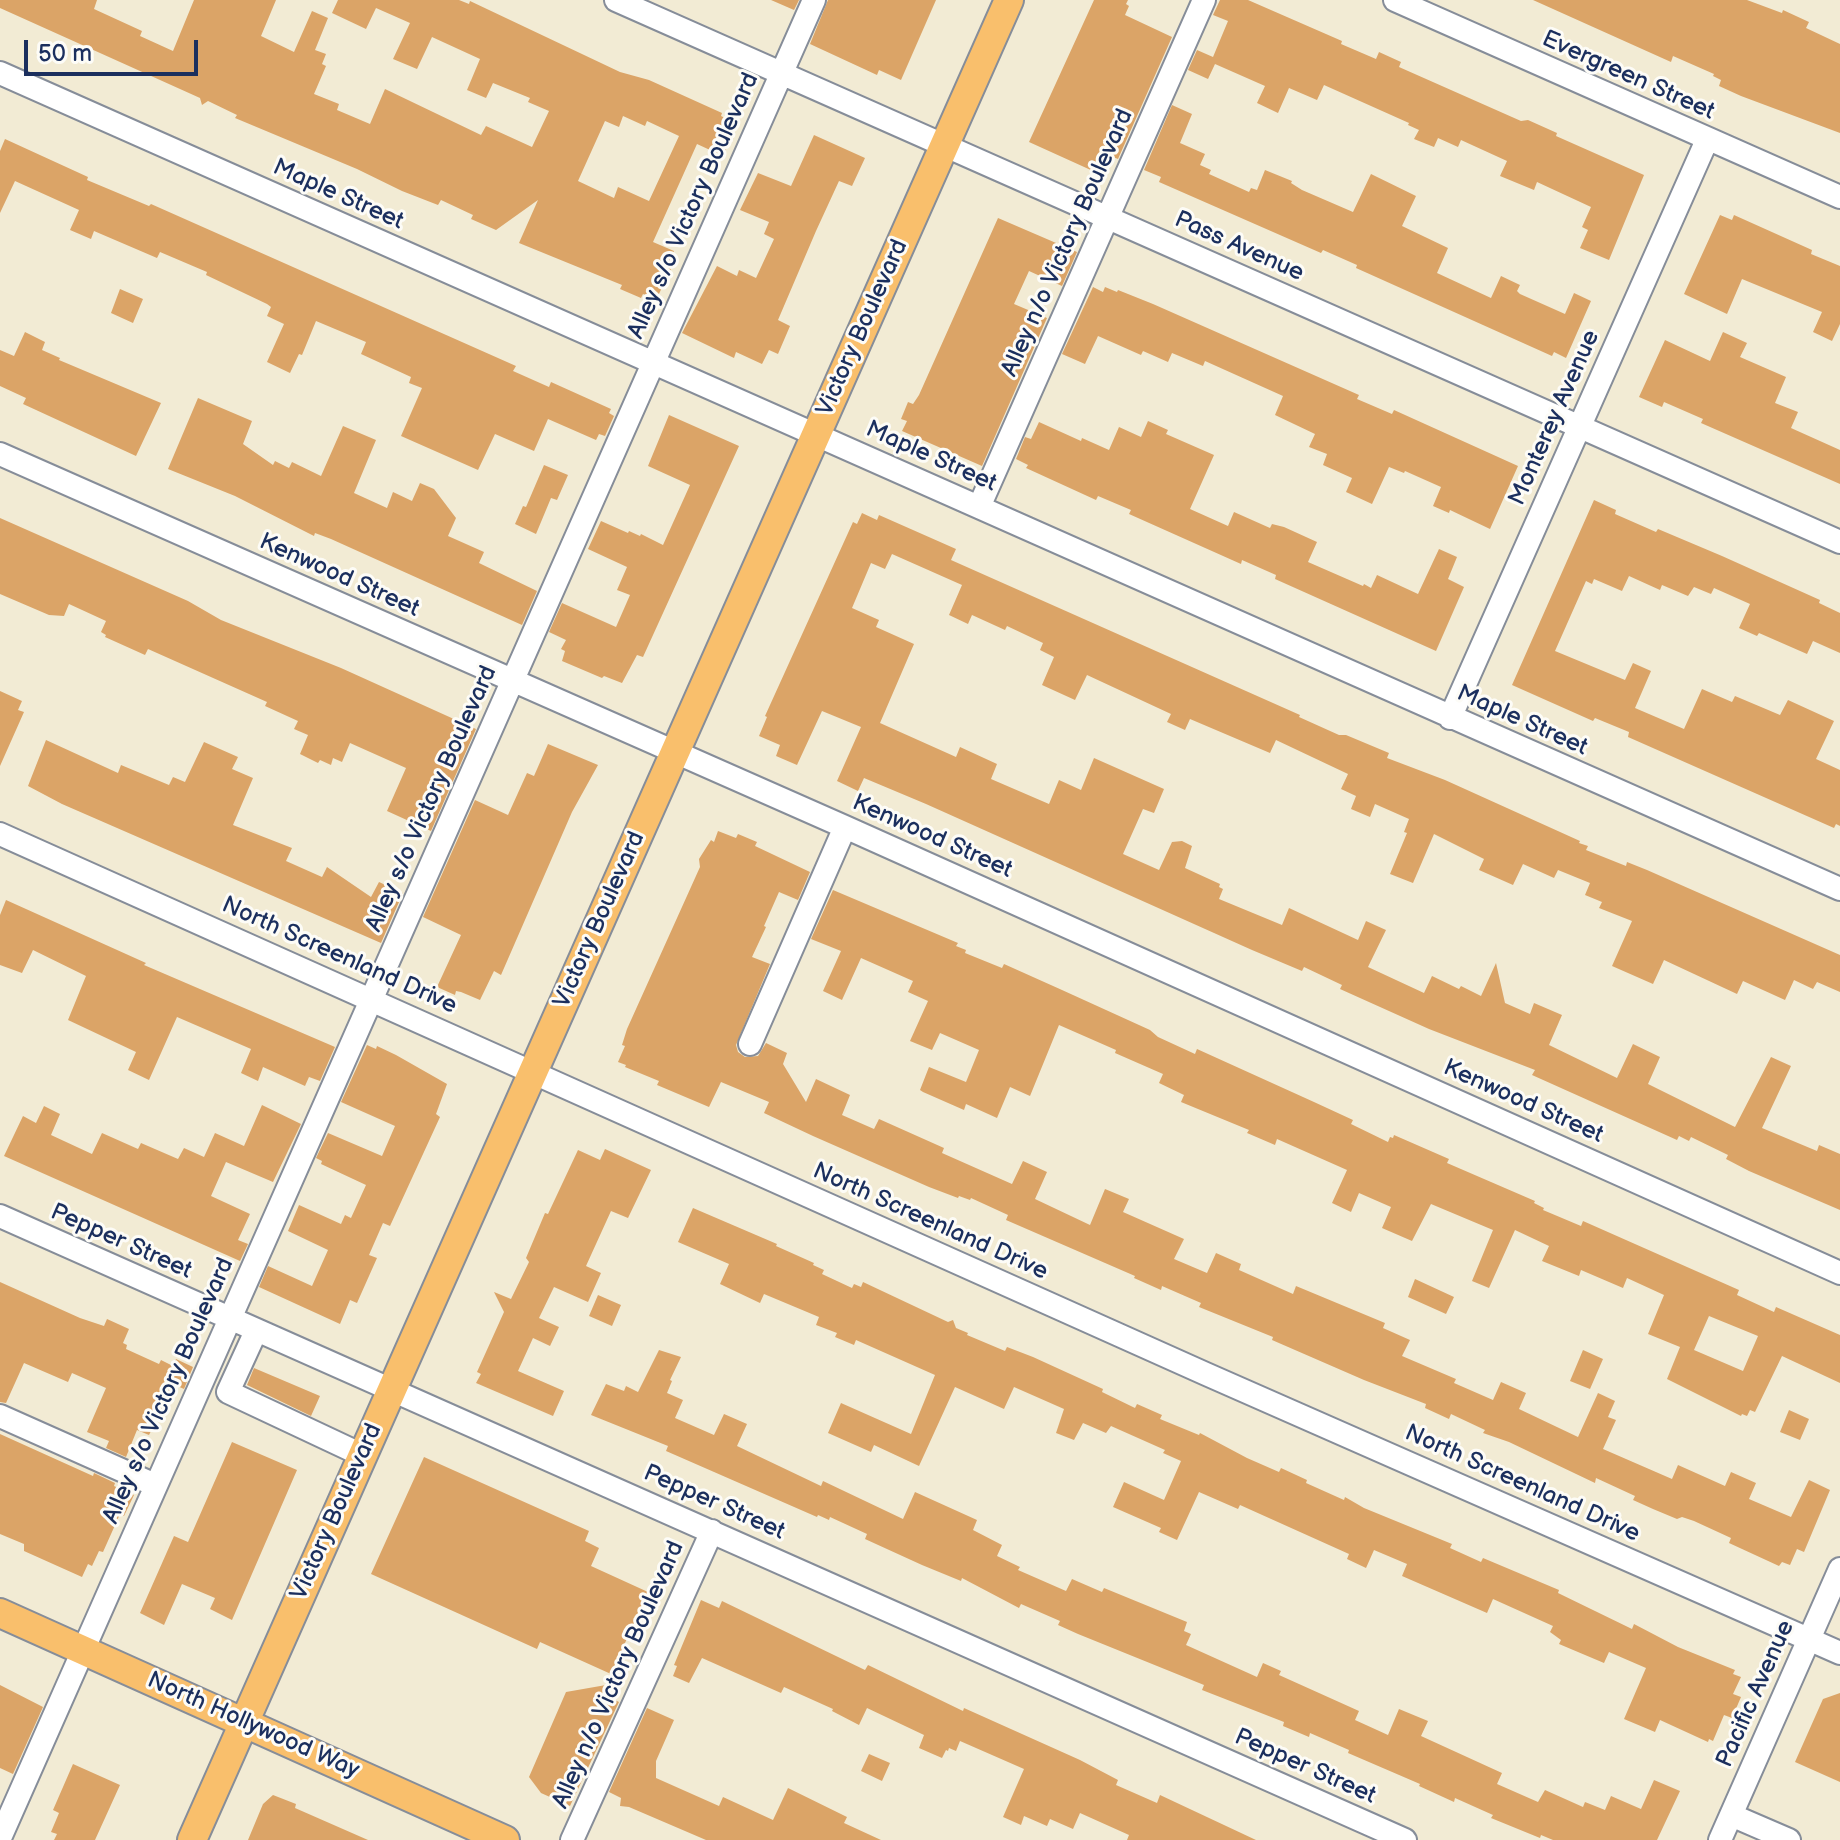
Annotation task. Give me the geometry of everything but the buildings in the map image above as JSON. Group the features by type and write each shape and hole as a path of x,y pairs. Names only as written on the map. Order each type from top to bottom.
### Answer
{"main road":[{"name":"Victory Boulevard","path":"192,1840 1009,0"},
{"name":"North Hollywood Way","path":"0,1613 505,1840"}],"street":[{"name":"Pass Avenue","path":"616,0 1840,542"},
{"name":"Alley s/o Victory Boulevard","path":"0,1838 7,1806 83,1649 814,0"},
{"name":"Alley n/o Victory Boulevard","path":"979,507 1204,0"},
{"name":"Evergreen Street","path":"1395,0 1840,197"},
{"name":"Maple Street","path":"0,73 1840,889"},
{"name":"Monterey Avenue","path":"1450,718 1707,140"},
{"name":"Kenwood Street","path":"0,454 845,827 1840,1273"},
{"path":"750,1044 845,827"},
{"name":"North Screenland Drive","path":"0,834 1164,1355 1840,1653"},
{"name":"Pepper Street","path":"0,1216 1405,1840"},
{"path":"256,1331 228,1392 362,1455"},
{"path":"0,1416 155,1485"},
{"name":"Alley n/o Victory Boulevard","path":"572,1840 712,1531"},
{"name":"Pacific Avenue","path":"1720,1840 1840,1569"},
{"path":"1731,1815 1789,1840"}]}
